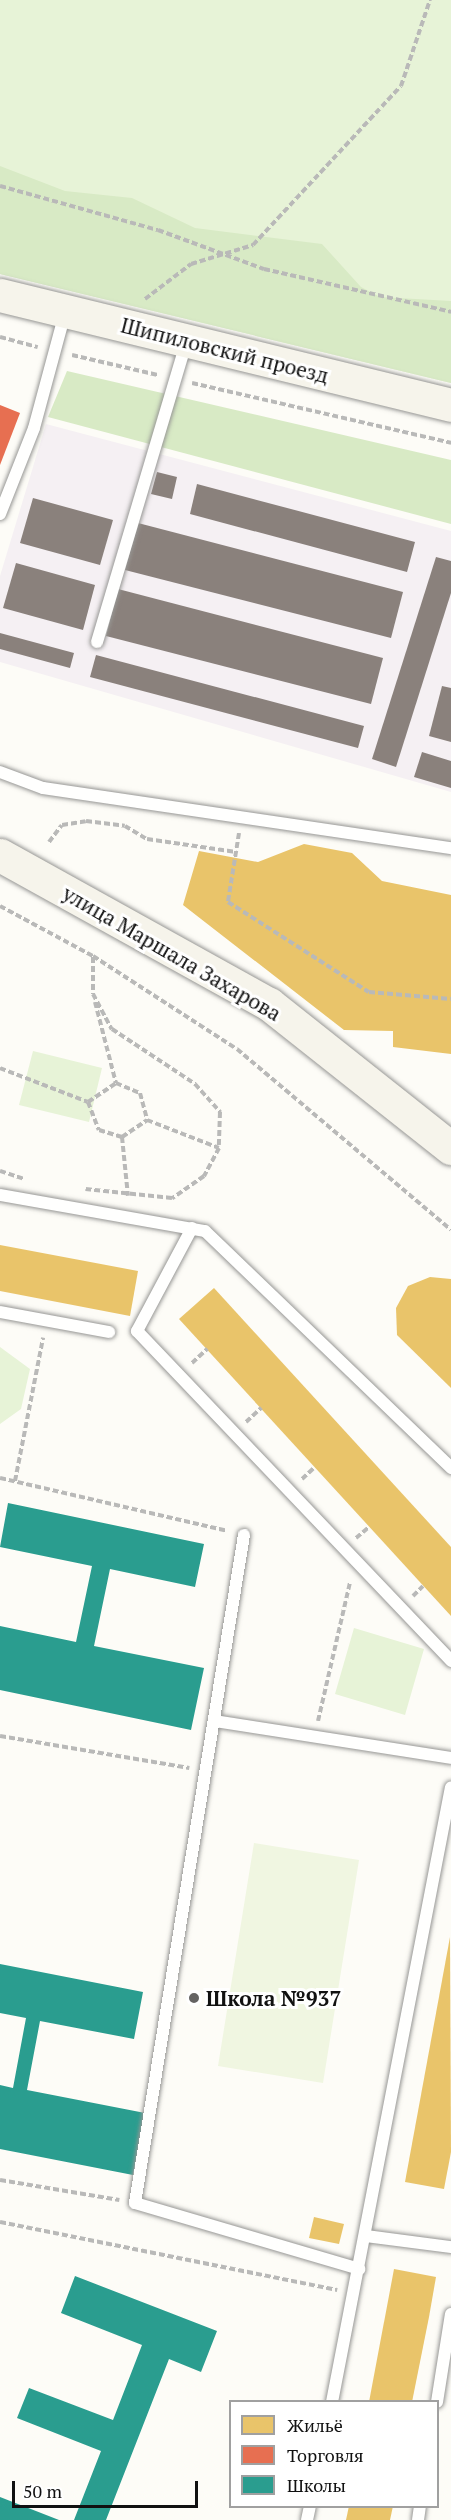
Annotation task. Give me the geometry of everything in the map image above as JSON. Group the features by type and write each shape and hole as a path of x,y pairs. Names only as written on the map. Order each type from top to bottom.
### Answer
{"street":[{"name":"Шипиловский проезд","path":"0,294 451,405"},
{"name":"улица Маршала Захарова","path":"0,855 268,1004 451,1148"}],"lane":[{"path":"0,514 34,428 53,351 66,310"},
{"path":"97,642 177,380 187,340"},
{"path":"0,772 43,788 451,848"},
{"path":"0,1195 205,1231 451,1468"},
{"path":"192,1228 137,1331 451,1661"},
{"path":"0,1312 109,1332"},
{"path":"244,1535 135,2203 359,2269"},
{"path":"215,1720 314,1740 451,1758"},
{"path":"332,2400 366,2236 451,1787"},
{"path":"366,2236 451,2247"},
{"path":"437,2400 451,2314"}],"path":[{"path":"146,299 191,264 228,257 254,244 400,86 430,0"},
{"path":"0,186 158,230 228,257 451,312"},
{"path":"0,337 451,443"},
{"path":"242,818 228,902 369,992 451,999"},
{"path":"49,842 62,825 86,821 125,826 147,839 236,852"},
{"path":"0,907 93,956 237,1049 451,1230"},
{"path":"93,956 93,994 116,1083"},
{"path":"73,1188 172,1198 204,1176 219,1148 220,1112 195,1084 112,1029 93,994"},
{"path":"0,1068 88,1102 99,1130 122,1137"},
{"path":"88,1102 116,1083"},
{"path":"116,1083 140,1093 147,1120"},
{"path":"147,1120 219,1148"},
{"path":"122,1137 147,1120"},
{"path":"122,1137 127,1194 135,1218"},
{"path":"0,1171 30,1181"},
{"path":"15,1481 47,1321"},
{"path":"0,1478 244,1535"},
{"path":"314,1740 355,1560"},
{"path":"0,1736 206,1771"},
{"path":"0,2180 135,2203"},
{"path":"0,2222 354,2291"}],"shaded area":[{"path":"46,424 451,531 451,792 0,662 0,576"}],"green space":[{"path":"0,0 451,0 451,383 0,274"},
{"path":"0,166 65,191 132,198 195,228 322,244 361,287 380,297 451,301 451,383 0,274"},
{"path":"67,371 451,460 451,524 48,417"},
{"path":"33,1051 102,1068 89,1122 19,1105"},
{"path":"0,1347 30,1369 21,1409 0,1424"},
{"path":"354,1628 424,1649 405,1715 335,1694"},
{"path":"254,1843 359,1860 323,2083 218,2066"}],"building: Жильё":[{"path":"304,844 352,853 382,881 451,895 451,1054 393,1047 393,1031 344,1030 183,905 199,851 258,862"},
{"path":"0,1245 138,1271 130,1316 0,1291"},
{"path":"430,1277 451,1279 451,1388 397,1335 396,1308 408,1286"},
{"path":"214,1288 451,1547 451,1616 179,1319"},
{"path":"450,1937 451,2152 444,2189 405,2182"},
{"path":"314,2217 344,2224 339,2244 309,2238"},
{"path":"394,2269 436,2277 412,2400 369,2400"},
{"path":"349,2508 393,2508 390,2520 346,2520"}],"building: Торговля":[{"path":"0,405 20,413 0,465"}],"building: Школы":[{"path":"8,1503 204,1544 195,1587 110,1569 94,1646 204,1668 191,1730 0,1690 0,1626 76,1642 92,1566 0,1547"},
{"path":"0,1964 143,1992 134,2039 40,2021 27,2090 145,2113 133,2175 0,2149 0,2085 13,2088 26,2018 0,2013"},
{"path":"75,2276 217,2331 201,2372 169,2359 106,2520 74,2520 101,2451 17,2418 29,2388 113,2420 142,2345 61,2313"},
{"path":"0,2497 59,2520 0,2520"}],"building: Промзона":[{"path":"157,472 177,477 172,499 151,494"},
{"path":"197,484 415,542 407,572 190,514"},
{"path":"33,498 113,520 100,565 20,543"},
{"path":"138,523 403,592 391,638 125,570"},
{"path":"436,557 451,561 451,593 396,767 372,759"},
{"path":"16,563 95,585 83,630 3,608"},
{"path":"118,589 383,658 371,704 106,636"},
{"path":"0,633 74,653 70,668 0,649"},
{"path":"96,655 364,726 358,748 90,677"},
{"path":"442,686 451,688 451,742 429,736"},
{"path":"422,752 451,761 451,788 414,777"}],"place":[{"name":"Школа №937","path":"194,1998"}]}
